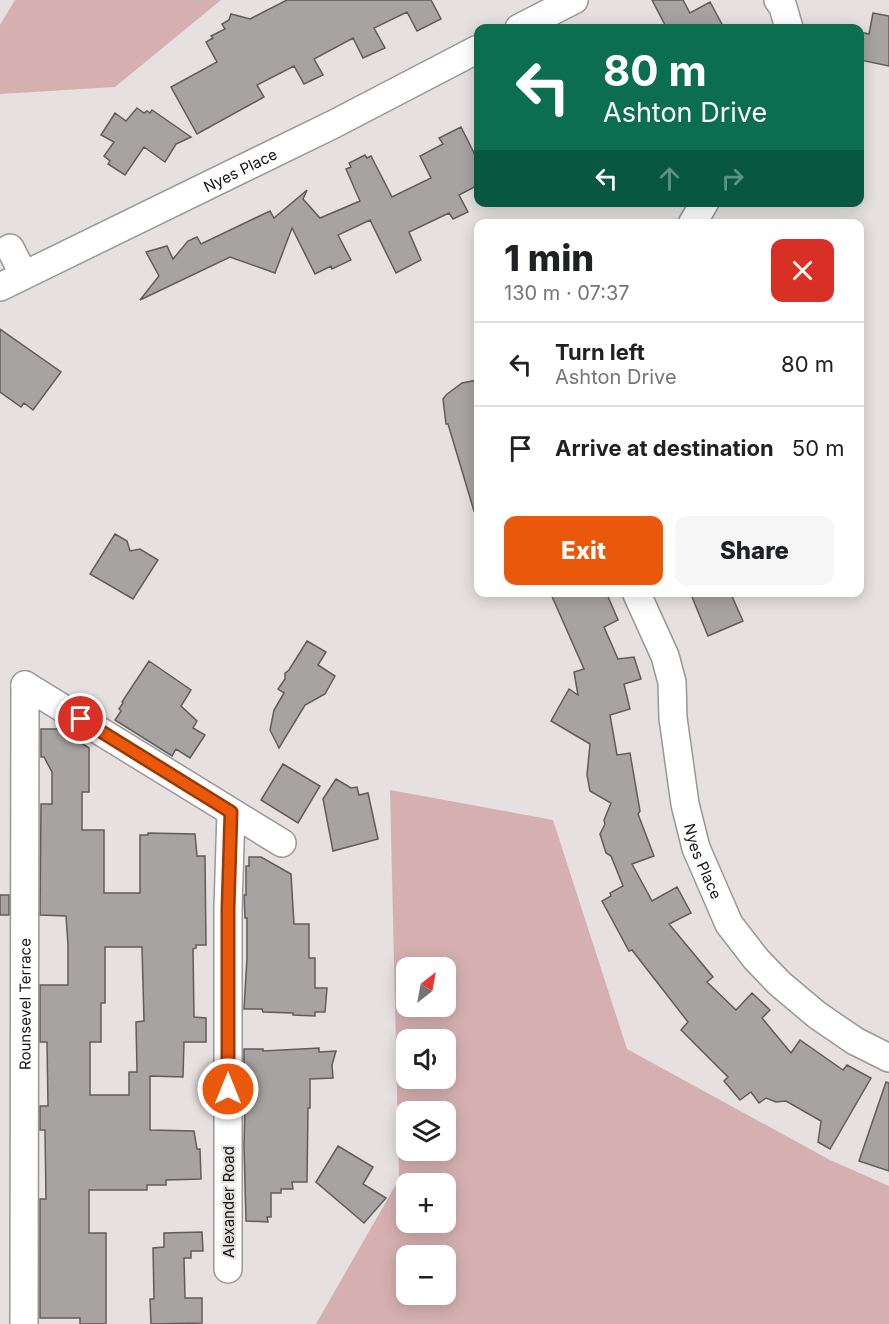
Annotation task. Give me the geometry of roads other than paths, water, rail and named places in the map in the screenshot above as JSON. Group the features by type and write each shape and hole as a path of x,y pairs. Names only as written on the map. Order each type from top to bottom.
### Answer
{"street":[{"path":"527,24 574,0"},
{"path":"778,0 783,7 788,24"},
{"name":"Nyes Place","path":"0,287 334,124 474,52"},
{"path":"10,248 24,276"},
{"name":"Nyes Place","path":"638,597 665,656 672,682 673,718 685,804 696,848 729,924 756,959 779,983 817,1015 855,1041 889,1058"},
{"name":"Rounsevel Terrace","path":"24,1324 12,1025 25,685 231,812"},
{"path":"231,812 282,843"},
{"name":"Alexander Road","path":"228,1269 228,908 231,812"}]}
